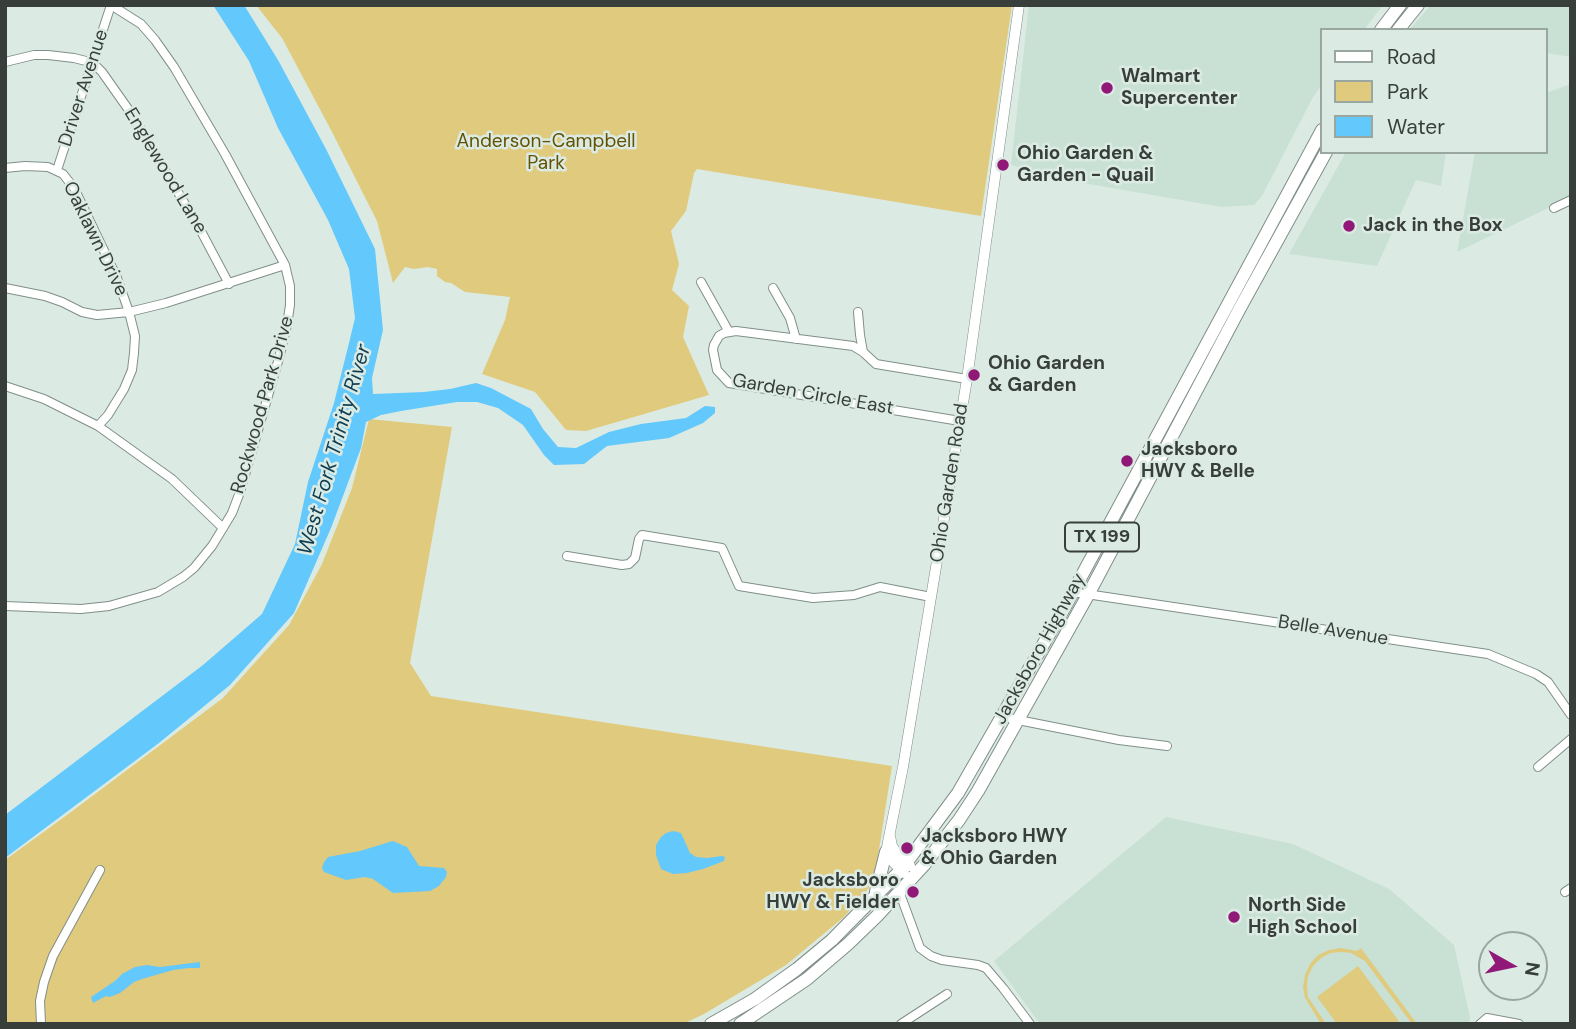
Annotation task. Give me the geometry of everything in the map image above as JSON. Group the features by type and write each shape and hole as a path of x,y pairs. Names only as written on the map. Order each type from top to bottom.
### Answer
{"main road":[{"path":"1383,28 1400,5"},
{"path":"1400,28 1418,5"},
{"name":"Jacksboro Highway","path":"740,1024 756,1018 807,979 867,925 914,876 959,820 978,791 1088,594 1167,430 1320,134"},
{"path":"1309,155 1324,157"},
{"name":"Jacksboro Highway","path":"713,1023 755,999 832,940 903,867 958,793 1324,157"},
{"path":"874,898 886,852"}],"street":[{"name":"Driver Avenue","path":"57,170 111,5"},
{"name":"Rockwood Park Drive","path":"5,606 81,609 110,606 158,592 194,568 212,546 232,513 285,336 290,286 285,265 174,67 141,24 111,5"},
{"name":"Ohio Garden Road","path":"886,852 903,767 967,379 1019,5"},
{"path":"5,62 34,55 48,55 93,63"},
{"name":"Englewood Lane","path":"93,63 134,116 229,284"},
{"path":"5,168 25,166 57,170"},
{"name":"Oaklawn Drive","path":"57,170 64,174 74,188 117,278 135,336 132,369 124,389 98,426"},
{"path":"1554,208 1571,200"},
{"path":"5,288 45,296 82,312 97,315 129,312 166,303 285,265"},
{"path":"701,282 729,332 853,346 876,363 967,379"},
{"path":"774,288 790,318 796,339"},
{"path":"858,312 863,352"},
{"name":"Garden Circle East","path":"729,332 719,336 713,351 717,370 729,383 960,421"},
{"path":"5,386 44,399 98,426 172,479 223,528"},
{"path":"567,556 629,564 635,558 642,535 722,548 738,586 813,598 854,595 880,587 931,597"},
{"name":"Belle Avenue","path":"1073,592 1488,654 1536,674 1548,682 1571,715"},
{"path":"1003,717 1119,740 1167,746"},
{"path":"1538,767 1571,739"},
{"path":"890,835 892,846 903,867"},
{"path":"886,852 894,863 914,876"},
{"path":"41,1024 40,1001 53,956 100,870"},
{"path":"899,891 920,948 931,957 986,968 1030,1024"},
{"path":"904,1023 947,994"},
{"path":"1479,1024 1487,1018 1518,1024"}],"shaded area":[{"path":"1029,5 1383,5 1366,28 1320,28 1320,88 1262,196 1254,205 1222,207 1071,181 1011,165"},
{"path":"1431,5 1571,5 1571,57 1548,53 1548,28 1411,28"},
{"path":"1571,84 1571,197 1457,252 1475,154 1548,154 1548,92"},
{"path":"1345,154 1446,154 1441,186 1416,180 1377,266 1289,254"},
{"name":"North Side High School","path":"1166,817 1293,844 1389,889 1454,945 1470,1017 1469,1024 1040,1024 994,961"}],"green space":[{"name":"Anderson-Campbell Park","path":"256,5 1012,5 981,216 697,169 686,211 671,231 679,264 672,290 689,306 683,337 709,395 586,431 566,430 535,392 482,374 505,320 510,297 465,292 437,276 437,269 428,267 405,267 393,283 377,221 282,38"},
{"path":"369,419 452,427 410,663 431,696 892,766 874,882 844,917 786,965 683,1024 5,1024 5,860 223,698 289,625 322,564 352,488"},
{"path":"1341,948 1357,951 1361,948 1417,1024 1412,1024 1365,961 1351,953 1341,952 1330,953 1321,958 1308,976 1308,997 1326,1024 1321,1024 1305,998 1305,975 1318,955"},
{"path":"1358,966 1401,1024 1337,1024 1317,997"}],"water":[{"name":"West Fork Trinity River","path":"213,5 244,5 278,60 326,149 375,249 383,330 372,378 373,394 424,392 476,383 531,409 558,447 576,448 609,432 641,424 686,418 705,406 715,407 715,413 703,423 669,438 607,446 584,464 554,465 523,425 498,408 477,402 457,402 401,411 381,415 366,422 361,448 331,528 294,613 230,685 159,743 5,858 5,815 203,665 262,614 295,544 308,482 334,403 349,343 355,318 349,269 328,220 278,128 249,61"},
{"path":"673,831 681,833 690,853 696,857 722,856 725,857 724,861 687,873 673,874 661,869 656,845 661,837"},
{"path":"393,841 407,847 419,866 444,868 446,877 439,886 430,891 393,893 373,879 365,877 346,880 324,872 322,868 328,857"},
{"path":"200,962 200,968 173,970 142,979 120,993 93,1003 91,997 135,967"}],"place":[{"name":"Walmart Supercenter","path":"1107,88"},
{"name":"Ohio Garden & Garden - Quail","path":"1003,165"},
{"name":"Jack in the Box","path":"1349,226"},
{"name":"Ohio Garden & Garden","path":"974,375"},
{"name":"Jacksboro HWY & Belle","path":"1127,461"},
{"name":"Jacksboro HWY & Ohio Garden","path":"907,848"},
{"name":"Jacksboro HWY & Fielder","path":"913,892"},
{"name":"North Side High School","path":"1234,917"}]}
